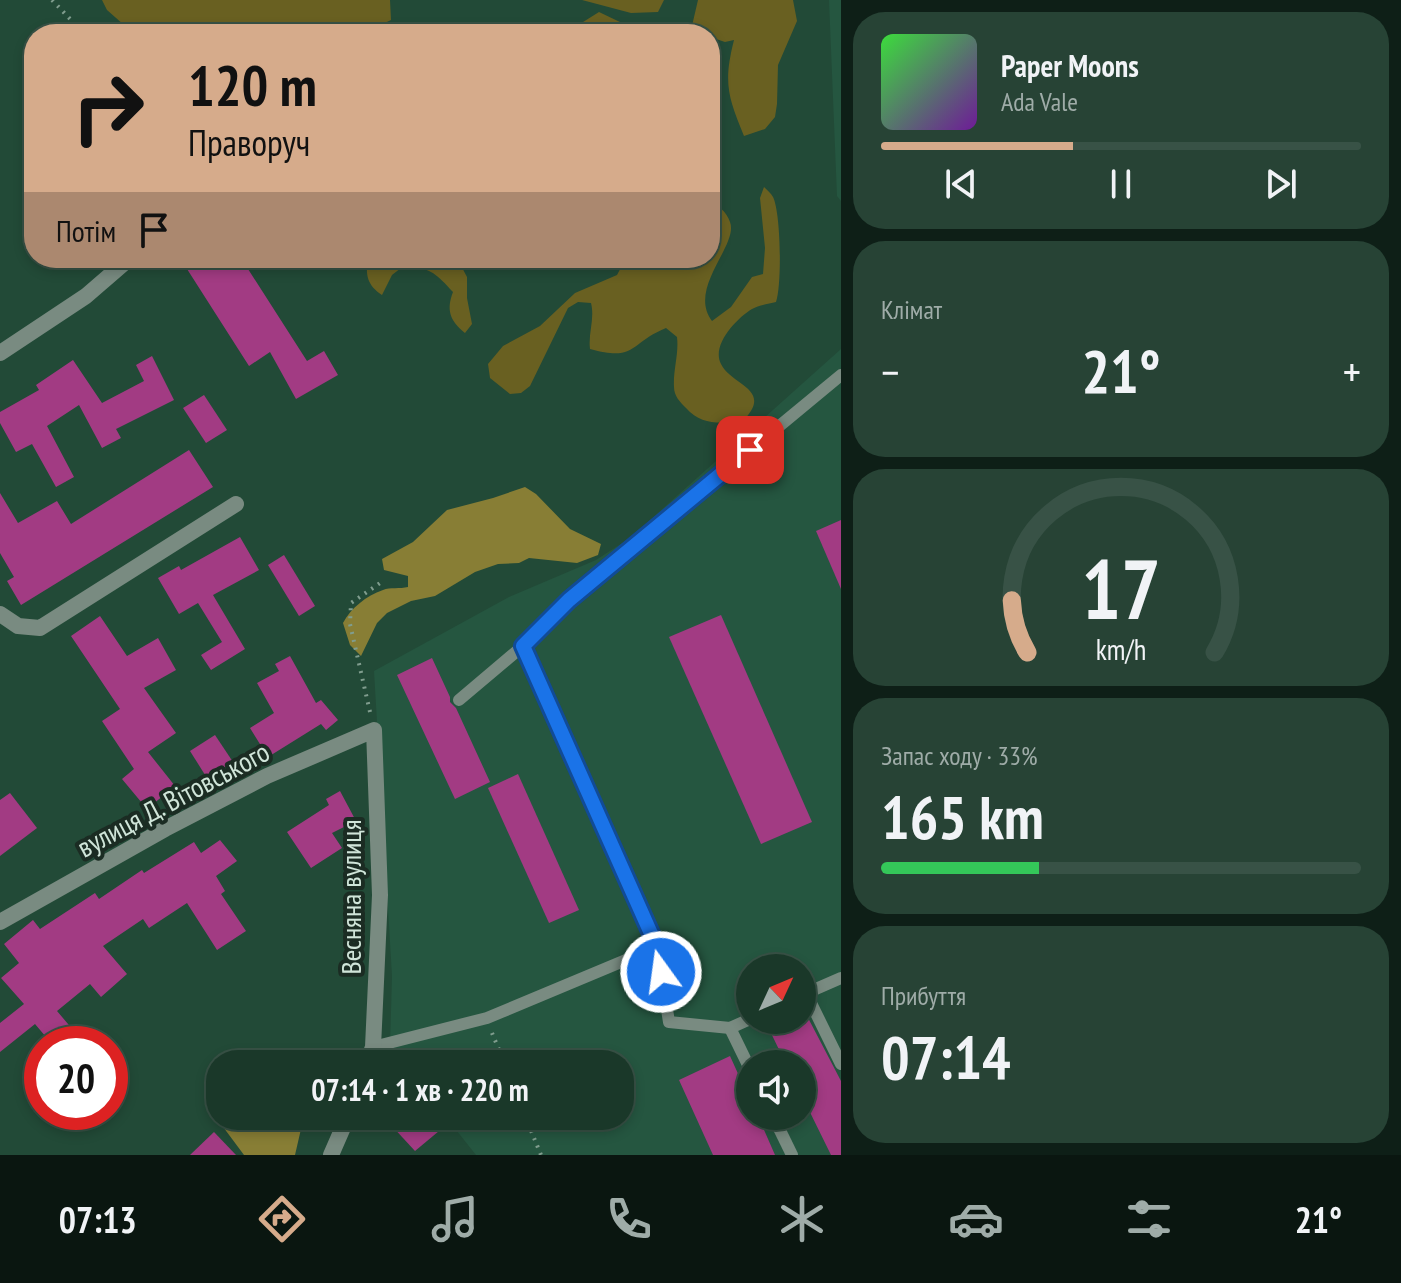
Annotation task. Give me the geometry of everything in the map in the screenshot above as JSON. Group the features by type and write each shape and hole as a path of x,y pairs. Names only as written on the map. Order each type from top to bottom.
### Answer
{"street":[{"path":"0,353 86,296 118,268"},
{"path":"0,614 18,626 40,628 236,504"},
{"name":"вулиця Д. Вітовського","path":"0,922 216,802 267,776 374,730"},
{"name":"Весняна вулиця","path":"372,1050 380,895 374,730"},
{"path":"331,1155 342,1130"}],"lane":[{"path":"459,700 523,646 569,600 841,375"},
{"path":"523,646 657,947 669,1022 730,1028 736,1025"},
{"path":"373,1047 487,1018 657,947"},
{"path":"816,989 841,978"},
{"path":"816,1017 841,1064"},
{"path":"730,1028 741,1050"},
{"path":"780,1130 792,1155"}],"path":[{"path":"52,0 74,24"},
{"path":"374,730 350,624 351,603 383,581"},
{"path":"487,1018 500,1050"},
{"path":"531,1130 541,1155"}],"shaded area":[{"path":"102,0 390,0 391,20 383,24 123,24 107,10"},
{"path":"582,0 664,0 658,12 631,13"},
{"path":"698,0 793,0 797,21 778,65 775,117 765,129 744,136 734,111 728,79 734,40 720,40 720,24 692,24"},
{"path":"829,0 841,0 841,201 837,196"},
{"path":"599,12 623,24 580,24"},
{"path":"764,187 773,197 778,218 780,266 776,302 752,309 733,325 722,341 719,357 726,371 753,395 751,410 743,421 705,421 692,414 680,401 674,387 677,337 666,328 625,352 590,349 591,303 578,302 568,308 530,386 521,393 510,394 490,378 488,364 503,346 540,326 575,293 617,275 621,268 715,268 706,295 706,308 712,321 731,307 752,277 763,274 765,248 760,198"},
{"path":"720,207 730,222 731,232 720,258"},
{"path":"401,268 392,275 382,295 373,288 367,269"},
{"path":"418,268 462,268 467,277 472,324 465,333 451,315 453,292 425,269"},
{"path":"841,349 841,1155 476,1155 456,1130 634,1130 634,1050 392,1050 390,1047 392,976 374,671 509,597 596,560 630,538"},
{"path":"525,487 570,529 601,544 598,555 577,563 529,558 475,572 435,596 411,601 387,613 377,623 361,656 350,645 343,623 355,608 383,590 408,587 408,576 384,570 382,559 413,542 447,510"},
{"path":"225,1130 301,1130 295,1155 244,1155"}],"building":[{"path":"186,268 247,268 307,361 324,351 338,375 296,399 270,352 249,366"},
{"path":"152,356 174,400 116,429 121,438 102,448 79,405 47,426 74,477 56,487 32,444 16,452 0,423 0,412 39,390 36,385 73,360 102,403 144,381 136,365"},
{"path":"204,395 227,430 206,443 183,408"},
{"path":"189,450 213,487 21,605 7,581 14,577 0,553 0,493 18,523 57,501 71,524"},
{"path":"841,520 841,589 816,531"},
{"path":"240,537 259,570 213,595 245,649 211,670 201,655 222,642 198,603 179,614 158,578 179,566 181,570"},
{"path":"284,555 315,606 299,616 268,565"},
{"path":"721,615 812,822 761,844 669,637"},
{"path":"100,616 127,656 158,638 176,670 144,688 176,733 148,752 175,786 147,809 122,779 134,769 102,721 120,709 71,636"},
{"path":"290,656 316,703 321,700 338,720 326,730 321,724 268,757 250,728 274,713 257,683 279,671 275,664"},
{"path":"432,658 490,782 455,799 397,675"},
{"path":"215,735 233,762 207,778 190,751"},
{"path":"518,774 579,910 549,923 488,788"},
{"path":"340,791 356,821 332,833 342,848 311,868 287,832 329,805 326,799"},
{"path":"10,793 37,828 0,856 0,800"},
{"path":"220,840 237,861 216,876 225,891 221,894 246,931 217,950 187,903 149,928 143,919 103,946 127,974 101,997 90,984 57,1011 70,1026 24,1026 24,1033 0,1052 0,1023 24,1004 1,978 19,963 4,944 33,920 40,929 95,893 99,899 142,870 144,873 194,842 201,853"},
{"path":"816,1033 841,1081 841,1155 831,1155 816,1124 816,1050 779,1050 771,1034"},
{"path":"730,1056 736,1069 736,1130 764,1130 775,1155 713,1155 679,1080"},
{"path":"396,1130 438,1130 439,1131 415,1151"},
{"path":"214,1132 236,1155 190,1155"}],"route":[{"path":"661,972 657,947 523,646 569,600 750,450"}]}
